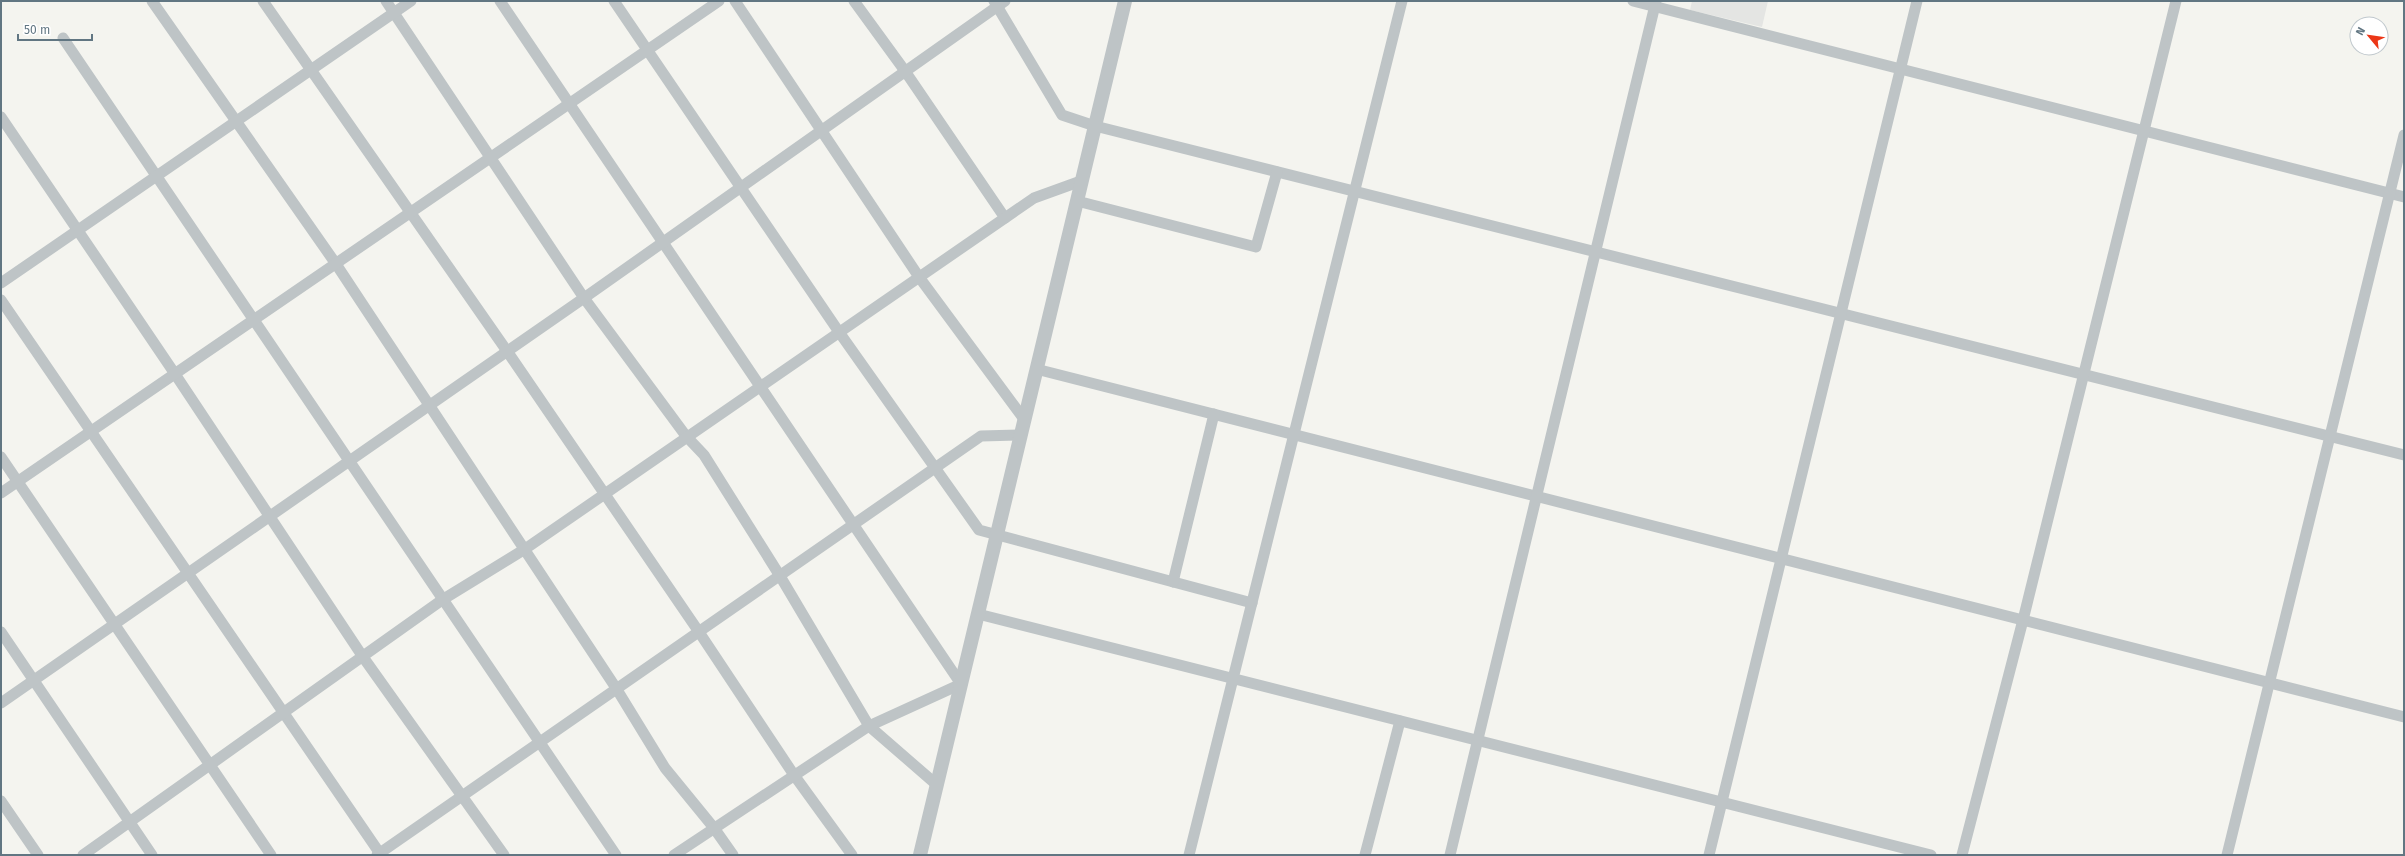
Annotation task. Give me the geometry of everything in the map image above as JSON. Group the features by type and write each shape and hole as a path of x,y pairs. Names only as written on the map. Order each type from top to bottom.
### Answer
{"street":[{"path":"152,1 336,264 616,688 665,768 714,828 733,855"},
{"path":"263,1 312,69 605,493 794,776 852,855"},
{"path":"386,1 489,158 584,298 686,436 704,455 780,576 869,726 937,785"},
{"path":"1,283 412,1"},
{"path":"500,1 961,684"},
{"path":"614,1 839,332 934,469 979,530 996,536 1252,603"},
{"path":"1,493 719,1"},
{"path":"735,1 919,277 1024,419"},
{"path":"854,1 905,71 1005,218"},
{"path":"920,855 1125,1"},
{"path":"1189,855 1402,1"},
{"path":"1633,1 1655,4 1901,69 2404,198"},
{"path":"1709,855 1917,1"},
{"path":"1962,855 2023,620 2176,1"},
{"path":"1,703 584,298 999,3 1062,115 1095,126 2404,455"},
{"path":"1450,855 1655,4"},
{"path":"63,38 255,319 442,600 616,855"},
{"path":"1,117 176,374 363,657 463,795 504,855"},
{"path":"2227,855 2404,135"},
{"path":"1077,201 1256,247 1277,172"},
{"path":"83,855 284,714 442,600 525,549 686,436 1034,198 1081,181"},
{"path":"1,300 379,854 981,436 1021,435"},
{"path":"1036,369 2404,717"},
{"path":"1173,582 1214,414"},
{"path":"1,457 271,855"},
{"path":"978,614 1722,802 1909,852 1932,855"},
{"path":"1,632 152,855"},
{"path":"674,855 869,726 961,684"},
{"path":"1365,855 1400,721"},
{"path":"1,801 38,855"}],"shaded area":[{"path":"1692,1 1768,1 1762,27 1690,10"}]}
